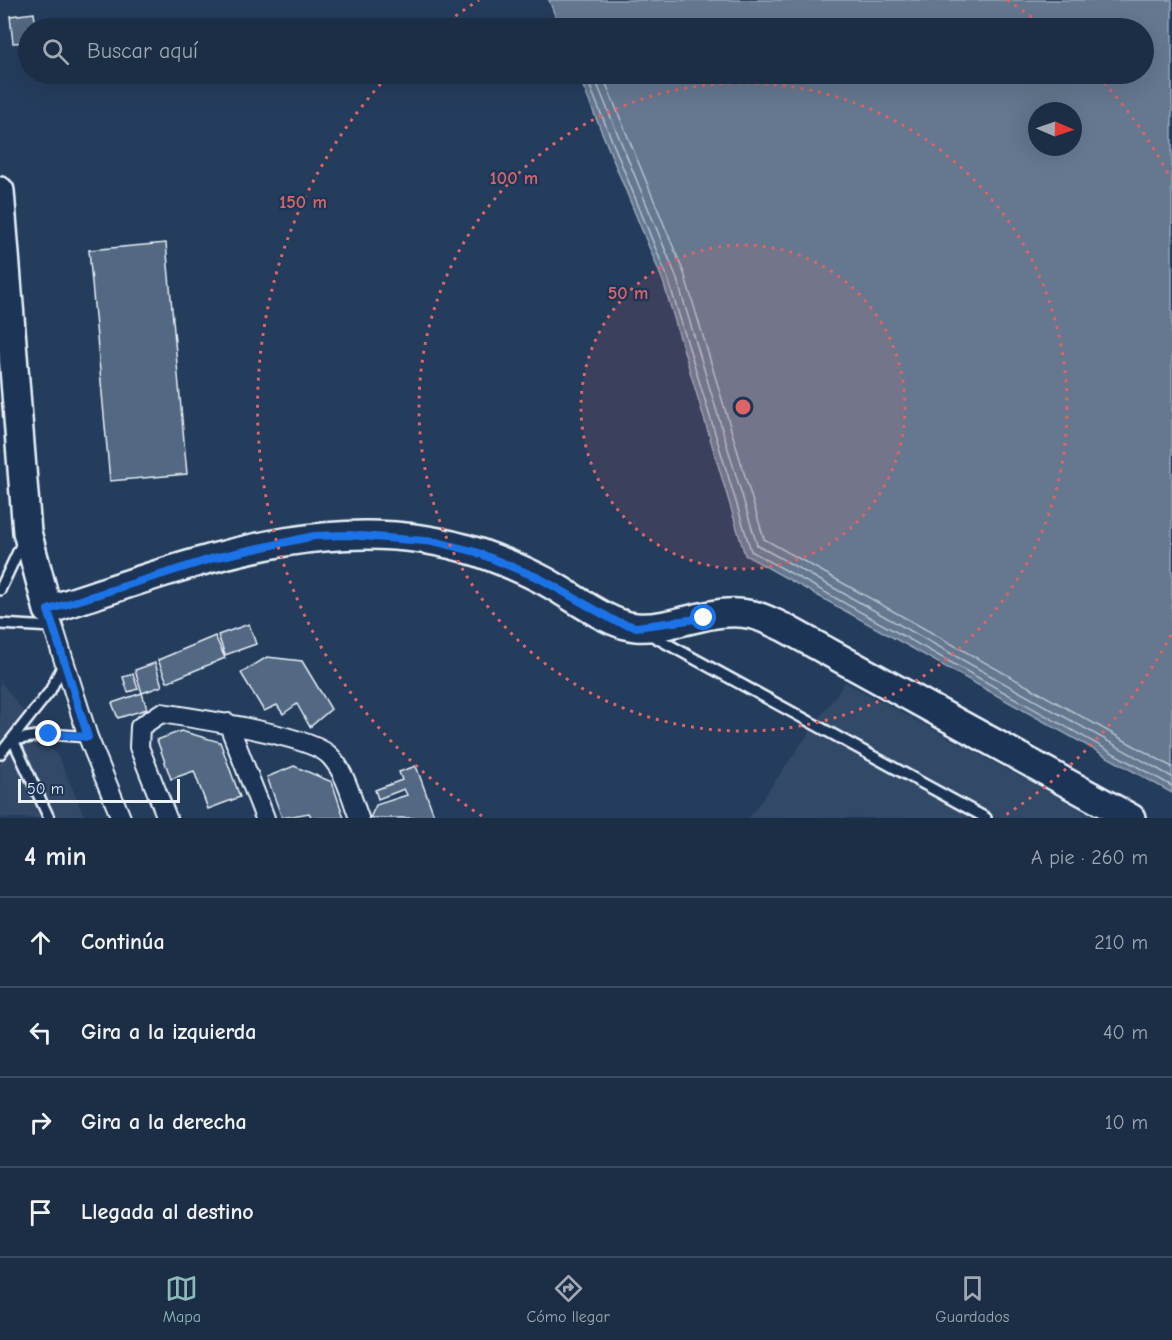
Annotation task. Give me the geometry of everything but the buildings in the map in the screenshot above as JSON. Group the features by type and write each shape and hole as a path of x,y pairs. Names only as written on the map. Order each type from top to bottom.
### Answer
{"main road":[{"path":"0,191 27,532 50,619 214,558 314,536 360,536 437,542 476,552 539,578 615,621 636,627 725,613 753,614 793,632 1131,818"}],"street":[{"path":"50,619 88,737 121,818"},
{"path":"167,818 140,747 140,727 161,713 228,723 303,742 329,754 344,776 359,818"},
{"path":"228,723 265,818"}],"lane":[{"path":"0,590 27,532"},
{"path":"0,624 50,619"},
{"path":"636,627 986,818"},
{"path":"0,754 50,691 63,665"},
{"path":"13,740 49,734 88,737"},
{"path":"13,740 49,818"}],"shaded area":[{"path":"0,681 59,758 85,818 0,818"},
{"path":"845,682 1097,818 749,818"}],"water":[{"path":"549,0 1172,0 1172,793 745,555 663,281 582,84 1154,84 1154,18 556,18"}],"route":[{"path":"49,734 88,737 63,665 48,610 214,558 314,536 393,537 437,542 476,552 539,578 615,621 636,627 704,618"}]}
